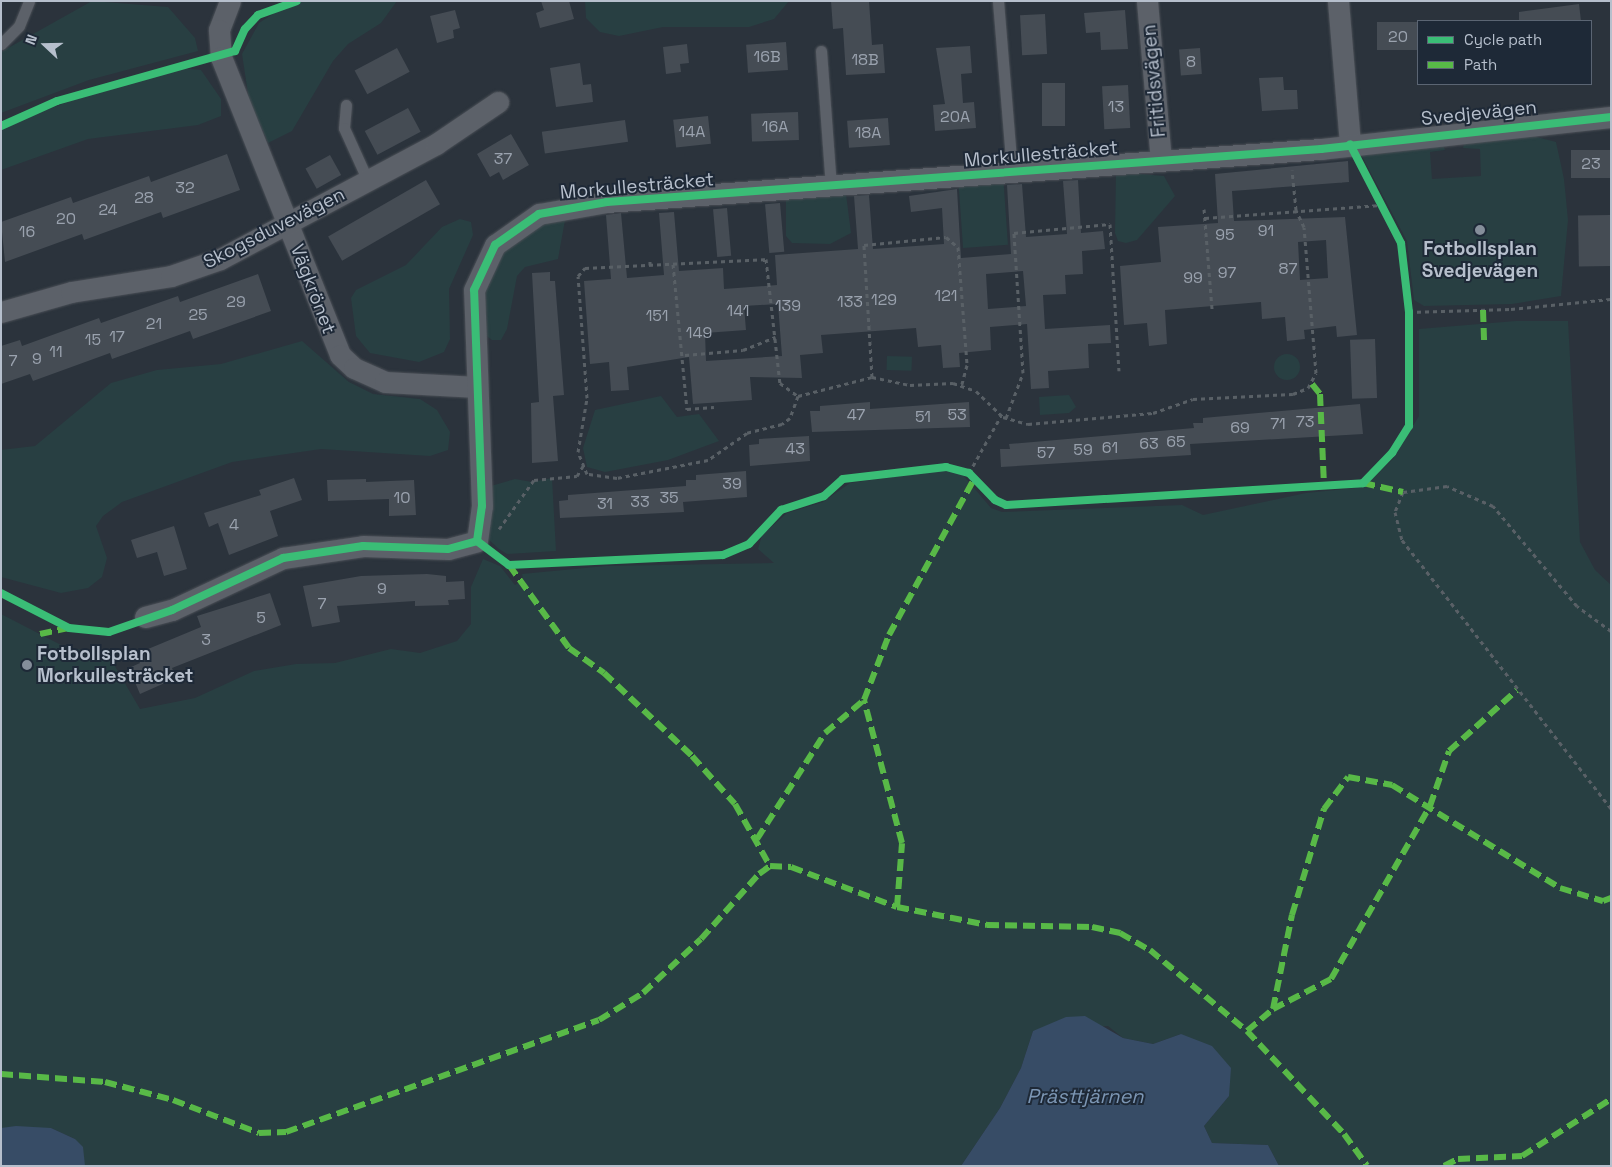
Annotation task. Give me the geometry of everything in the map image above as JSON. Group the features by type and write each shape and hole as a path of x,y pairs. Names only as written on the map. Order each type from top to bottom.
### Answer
{"street":[{"name":"Vägkrönet","path":"230,1 219,30 221,57 288,220 330,336 354,368 386,382 477,386"},
{"path":"235,1 242,1"},
{"name":"Fritidsvägen","path":"1147,1 1161,160"},
{"path":"1338,1 1350,144"},
{"name":"Skogsduvevägen","path":"1,312 42,298 191,270 251,244 288,220 436,144 498,102"},
{"name":"Svedjevägen","path":"1350,144 1611,117"},
{"name":"Morkullesträcket","path":"477,541 482,506 474,290 495,245 526,220 562,207 607,202 1012,173 1350,144"},
{"path":"145,617 172,610 283,558 363,546 448,548 477,541"}],"lane":[{"path":"1,44 19,26 29,1"},
{"name":"Morkullesträcket","path":"998,1 1012,173"},
{"path":"821,51 831,186"},
{"path":"346,105 344,128 368,179"}],"path":[{"path":"798,396 872,377 910,385 962,384 976,391 1001,416 1028,424 1153,413 1193,399 1293,394 1308,388 1316,373 1304,226 1296,210 1291,150"},
{"path":"1205,218 1381,205"},
{"path":"1204,209 1212,309"},
{"path":"1006,418 1022,373 1014,233 1110,224 1119,371"},
{"path":"872,377 864,245 946,237 958,247 967,365 962,384"},
{"path":"650,259 650,266"},
{"path":"766,259 780,383 798,396 790,418 782,424 747,433 708,460 617,478 587,474 578,452 588,398 578,276 585,268 766,259"},
{"path":"673,264 685,356 687,409 714,407"},
{"path":"1410,312 1511,309 1611,299"},
{"path":"685,356 742,350 776,337"},
{"path":"969,473 1001,416"},
{"path":"477,541 497,531 534,480 577,476 583,465"},
{"path":"1611,631 1577,606 1493,506 1447,486 1403,492 1395,512 1402,540 1611,808"}],"green space":[{"path":"92,1 168,7 195,38 198,51 89,80 1,113 1,52"},
{"path":"293,1 397,1 381,23 348,44 333,61 292,131 268,143 249,100 242,54 259,23"},
{"path":"585,1 789,1 774,19 749,27 663,27 619,36 600,32 586,18"},
{"path":"180,68 201,70 221,99 221,116 198,125 88,139 1,170 1,127 81,97"},
{"path":"1533,136 1556,142 1564,179 1568,220 1561,296 1512,304 1424,306 1414,300 1407,241 1358,149 1443,145 1445,150 1430,152 1432,179 1481,176 1480,149 1463,148 1464,144"},
{"path":"1116,172 1164,176 1175,196 1137,240 1126,243 1118,241 1115,233"},
{"path":"1003,174 1008,245 963,248 958,177"},
{"path":"786,194 846,194 851,233 830,244 792,243 786,236"},
{"path":"567,209 558,259 525,267 517,276 507,329 501,340 492,340 484,334 484,287 505,239"},
{"path":"460,219 471,222 473,235 449,289 450,339 444,352 419,362 370,353 356,336 351,298 356,290 406,265 442,227"},
{"path":"1516,321 1568,321 1580,542 1595,570 1611,585 1611,1166 1279,1166 1268,1145 1212,1143 1204,1126 1229,1096 1181,1034 1153,1044 1123,1038 1108,1026 1033,1031 1021,1068 1000,1108 961,1166 85,1166 75,1139 51,1128 1,1128 1,614 63,646 109,656 140,709 195,698 254,671 296,664 335,663 391,649 420,653 457,641 471,624 471,587 483,559 500,566 515,585 523,580 522,574 606,566 774,563 758,549 762,535 787,513 823,502 850,483 951,469 963,475 991,508 1002,512 1182,505 1203,515 1306,493 1355,488 1370,481 1393,459 1419,416 1419,329"},
{"path":"302,341 349,382 373,394 420,399 437,410 450,432 448,450 430,456 321,449 232,462 122,502 103,516 96,526 107,558 102,577 88,588 61,593 1,577 1,450 35,446 111,383 157,370 221,364"},
{"path":"1287,354 1296,358 1300,367 1296,376 1287,380 1278,376 1274,367 1278,358"},
{"path":"887,356 912,357 911,371 887,370"},
{"path":"1069,395 1076,407 1069,413 1040,415 1039,397"},
{"path":"661,396 677,417 699,414 719,441 668,460 605,472 587,467 583,448 595,410"},
{"path":"552,478 556,551 507,554 499,549 486,537 491,486 515,479 532,482"}],"water":[{"name":"Prästtjärnen","path":"1085,1016 1123,1038 1153,1044 1181,1034 1212,1046 1231,1068 1229,1096 1204,1126 1212,1143 1268,1145 1279,1166 961,1166 1000,1108 1021,1068 1033,1031 1066,1017"},
{"path":"16,1126 51,1128 75,1139 83,1147 85,1166 1,1166 1,1128"}],"building":[{"path":"541,1 569,1 574,19 540,28 536,13 544,10"},
{"path":"831,1 869,1 872,45 883,44 885,73 846,75 843,28 833,29"},
{"path":"1579,4 1581,20 1519,20 1519,12"},
{"path":"455,10 460,28 453,30 454,38 437,43 430,16"},
{"path":"1125,10 1128,49 1101,50 1100,32 1086,33 1084,13"},
{"path":"1045,14 1047,54 1022,55 1020,15"},
{"path":"1377,22 1417,22 1417,50 1377,50"},
{"path":"786,42 788,70 748,73 746,45"},
{"path":"687,44 689,63 680,64 681,72 666,74 663,47"},
{"path":"970,46 972,73 961,74 963,103 974,102 976,128 935,131 933,105 945,104 936,48"},
{"path":"397,48 410,72 367,94 355,71"},
{"path":"1200,48 1202,74 1181,75 1179,49"},
{"path":"580,63 583,85 591,84 593,102 556,107 550,68"},
{"path":"1283,77 1284,90 1297,90 1298,109 1262,111 1259,78"},
{"path":"1042,83 1065,83 1065,126 1042,126"},
{"path":"1128,85 1130,128 1104,129 1102,86"},
{"path":"408,108 421,132 377,155 365,131"},
{"path":"798,112 799,140 752,142 751,114"},
{"path":"708,116 711,144 676,148 673,120"},
{"path":"888,118 890,145 849,148 847,121"},
{"path":"625,120 628,142 545,153 542,132"},
{"path":"511,134 529,165 503,180 499,172 490,177 477,154"},
{"path":"1571,150 1611,150 1611,178 1571,178"},
{"path":"227,154 240,190 163,218 161,212 84,240 82,234 5,262 1,222 71,197 73,203 149,176 151,182"},
{"path":"330,155 341,175 317,189 306,169"},
{"path":"1348,161 1349,182 1232,191 1234,221 1345,217 1357,335 1337,337 1336,326 1304,330 1305,339 1287,341 1285,317 1262,319 1261,302 1165,310 1167,344 1149,346 1147,323 1124,325 1120,266 1161,262 1158,227 1218,223 1215,174","holes":["1326,240 1328,278 1300,280 1298,242"]},
{"path":"426,180 440,204 342,261 328,237"},
{"path":"1078,180 1081,233 1103,231 1105,249 1082,251 1083,274 1065,275 1066,294 1043,295 1045,329 1110,325 1111,343 1088,344 1089,368 1048,371 1049,388 1031,389 1027,324 990,327 991,350 959,353 960,367 943,368 941,345 918,347 916,328 821,335 823,353 800,355 802,378 750,377 752,400 693,404 689,357 627,367 629,390 611,391 609,362 590,364 584,281 611,279 606,215 621,213 627,278 664,275 659,213 674,212 679,271 723,268 724,289 777,285 775,255 858,249 854,196 869,195 873,249 944,244 942,208 911,212 909,196 957,189 961,258 1011,254 1007,185 1022,184 1026,237 1067,234 1063,181","holes":["1023,271 1026,306 988,309 986,274","778,304 782,356 706,361 705,333 746,330 744,306"]},
{"path":"780,203 784,252 769,253 765,204"},
{"path":"727,208 731,256 717,257 713,209"},
{"path":"1610,215 1611,266 1579,267 1578,216"},
{"path":"550,272 550,281 555,281 564,395 553,396 558,461 532,463 531,403 539,402 532,273"},
{"path":"258,274 271,311 193,339 190,331 112,359 110,353 33,381 30,374 1,384 1,346 20,340 22,346 99,318 101,323 178,296 180,302"},
{"path":"1375,339 1377,398 1352,399 1350,340"},
{"path":"870,402 870,409 969,402 970,427 812,432 810,411 820,411 820,406"},
{"path":"1360,404 1363,434 1190,444 1191,455 1001,467 1000,449 1010,449 1009,444 1194,428 1193,423 1203,423 1203,418"},
{"path":"809,436 810,461 750,466 749,445 759,444 759,439"},
{"path":"746,471 747,497 683,502 684,512 560,518 559,501 568,500 568,495 686,486 686,480 696,480 696,475"},
{"path":"294,478 302,500 270,511 278,536 229,555 218,523 209,527 204,513 261,495 259,490"},
{"path":"366,479 366,482 414,480 416,515 389,516 389,499 328,501 327,480"},
{"path":"174,526 187,569 164,576 157,552 137,558 131,540"},
{"path":"427,574 446,576 446,582 464,581 465,599 448,600 449,605 415,606 415,601 337,606 340,622 312,627 303,586 361,576"},
{"path":"270,593 281,625 172,668 176,678 140,694 129,668 140,663 136,654 201,627 197,616"}],"marked path":[{"path":"1483,310 1484,341"},
{"path":"1312,384 1320,394 1324,485"},
{"path":"897,907 902,843 864,700 889,635 974,479"},
{"path":"1363,483 1403,492"},
{"path":"509,565 569,648 604,673 692,756 735,804 770,866"},
{"path":"40,634 69,628"},
{"path":"1273,1009 1331,979 1430,806 1449,751 1517,690"},
{"path":"757,839 825,733 864,700"},
{"path":"1247,1031 1273,1009 1292,915 1324,809 1348,777 1392,785 1560,888 1603,901 1611,898"},
{"path":"1,1074 105,1082 173,1100 259,1133 286,1132 599,1020 643,993 701,939 759,874 770,866 791,867 897,907 987,925 1092,927 1120,933 1150,950 1247,1031 1344,1134 1367,1166"},
{"path":"1444,1166 1458,1159 1522,1156 1611,1099"}],"cycle path":[{"path":"1,126 57,101 235,51 245,29 258,15 297,1"},
{"path":"1,593 69,628 109,632 172,610 283,558 363,546 448,549 477,541 482,506 474,290 495,245 539,214 607,202 1321,149 1611,117"},
{"path":"477,541 509,565 723,555 749,544 781,510 824,496 843,479 946,467 969,473 995,500 1006,505 1363,483 1392,453 1409,426 1409,312 1401,243 1350,144"}],"place":[{"name":"Fotbollsplan Svedjevägen","path":"1480,230"},
{"name":"Fotbollsplan Morkullesträcket","path":"27,665"}]}
